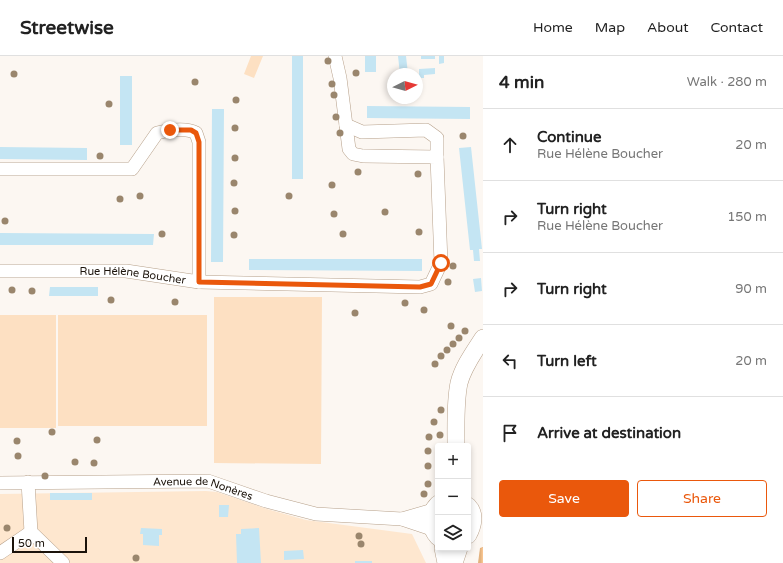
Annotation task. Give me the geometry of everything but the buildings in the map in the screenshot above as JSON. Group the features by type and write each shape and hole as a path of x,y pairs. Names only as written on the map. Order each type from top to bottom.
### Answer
{"main road":[{"path":"456,443 459,382 469,359 483,338"},
{"path":"435,507 430,521 435,533"},
{"path":"444,551 446,563"},
{"path":"454,563 458,551"}],"street":[{"path":"335,56 349,149 353,154 363,156 437,157"},
{"name":"Rue Hélène Boucher","path":"0,271 126,271 199,282 420,287 431,284 441,263 436,138 426,130 362,132 346,125"},
{"path":"0,169 132,169 157,133 170,130 191,130 196,133 199,142 199,282"},
{"name":"Avenue de Nonères","path":"0,483 208,481 266,501 316,514 402,519 435,533"},
{"path":"28,482 31,532 64,563"},
{"name":"Avenue de Nonères","path":"402,519 435,507"},
{"path":"0,553 31,532"}],"shaded area":[{"path":"251,56 263,56 254,78 244,74"},
{"path":"214,297 322,297 321,464 214,463"},
{"path":"0,315 56,315 56,428 0,428"},
{"path":"58,315 207,315 207,426 58,426"},
{"path":"217,492 267,509 306,520 412,534 426,563 0,563 0,494"},
{"path":"483,547 483,563 478,563 480,548"}],"waterway":[{"path":"483,549 483,563"}],"route":[{"path":"170,130 191,130 196,133 199,142 199,282 420,287 431,284 441,263"}]}
